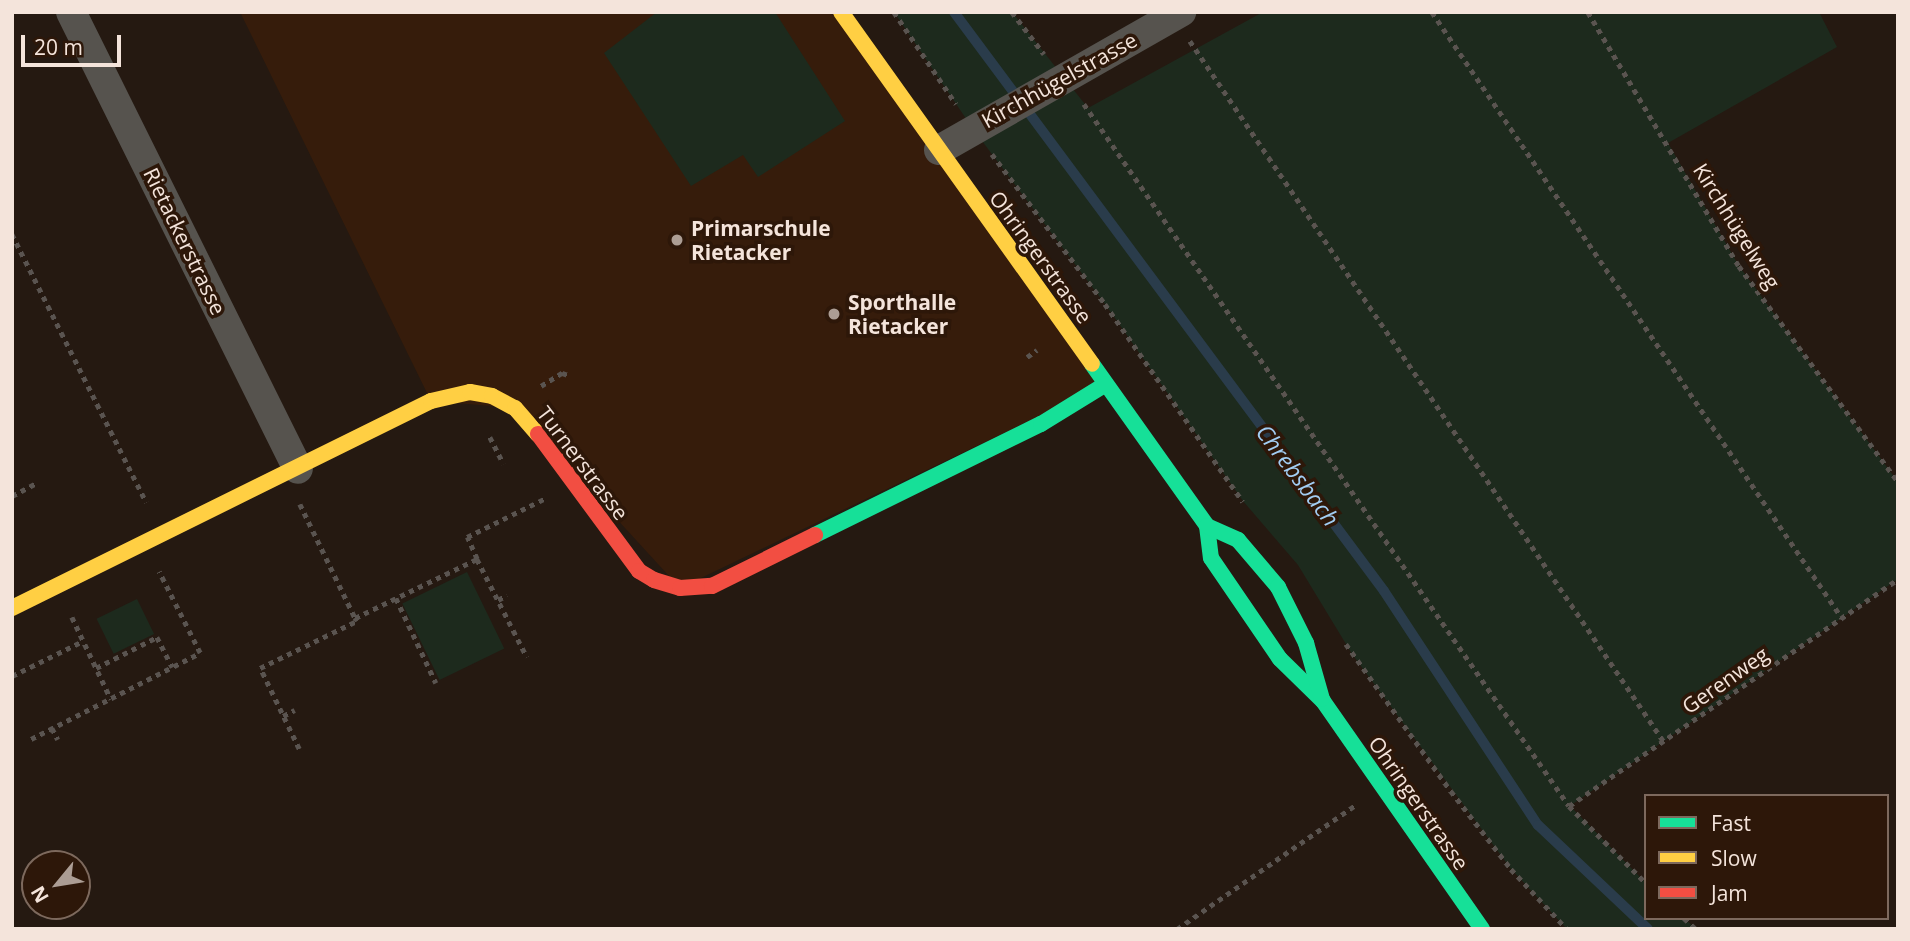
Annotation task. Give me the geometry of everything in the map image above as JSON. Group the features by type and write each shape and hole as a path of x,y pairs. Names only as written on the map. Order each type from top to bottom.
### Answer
{"main road":[{"name":"Ohringerstrasse","path":"841,12 1207,526 1211,558 1280,659 1323,701 1482,929"},
{"name":"Turnerstrasse","path":"12,608 431,401 470,392 492,396 515,408 534,428 639,571 654,580 680,588 712,586 1041,424 1106,384"},
{"name":"Ohringerstrasse","path":"1207,526 1238,540 1278,587 1306,643 1323,701"}],"street":[{"name":"Rietackerstrasse","path":"71,12 292,472"},
{"name":"Kirchhügelstrasse","path":"939,150 1178,14"}],"path":[{"path":"894,12 1105,304"},
{"path":"1012,12 1053,84 1088,108 1569,806 1644,881"},
{"path":"1432,12 1842,618"},
{"name":"Kirchhügelweg","path":"1588,12 1739,266 1898,482"},
{"path":"1178,14 1202,62 1664,742"},
{"path":"12,233 163,535"},
{"path":"292,472 357,621 260,668 299,748"},
{"path":"527,657 467,537 573,484"},
{"path":"12,496 36,485"},
{"path":"31,739 200,653 144,544"},
{"path":"355,618 477,559"},
{"name":"Gerenweg","path":"1569,806 1898,579"},
{"path":"57,586 111,699"},
{"path":"498,600 507,595"},
{"path":"396,598 436,683"},
{"path":"96,668 157,638 172,667"},
{"path":"12,676 83,641"},
{"path":"283,716 295,710"},
{"path":"52,728 58,740"},
{"path":"1177,929 1382,787"}],"shaded area":[{"name":"Primarschule Rietacker","path":"240,12 842,12 1106,384 680,588 515,408 431,401"}],"green space":[{"path":"657,12 775,12 845,121 758,177 743,155 691,186 604,53"},
{"path":"894,12 1012,12 1088,108 1263,12 1819,12 1837,47 1668,143 1739,266 1898,482 1898,579 1570,806 1644,881 1644,920 1686,920 1696,929 1567,929 1511,869 1352,654 1298,565 1243,501 1105,304 973,129"},
{"path":"467,572 504,648 440,680 402,604"},
{"path":"137,599 154,634 114,654 97,619"}],"waterway":[{"name":"Chrebsbach","path":"954,12 1384,591 1538,825 1648,929"}],"traffic: fast":[{"path":"1092,364 1207,526 1211,558 1280,659 1323,701 1482,929"},
{"path":"815,535 1041,424 1106,384"},
{"path":"1207,526 1238,540 1278,587 1306,643 1322,699"}],"traffic: slow":[{"path":"841,12 1092,364"},
{"path":"12,608 431,401 470,392 492,396 515,408 538,434"}],"traffic: jam":[{"path":"538,434 639,571 654,580 680,588 712,586 815,535"}],"place":[{"name":"Primarschule Rietacker","path":"677,240"},
{"name":"Sporthalle Rietacker","path":"834,314"}]}
